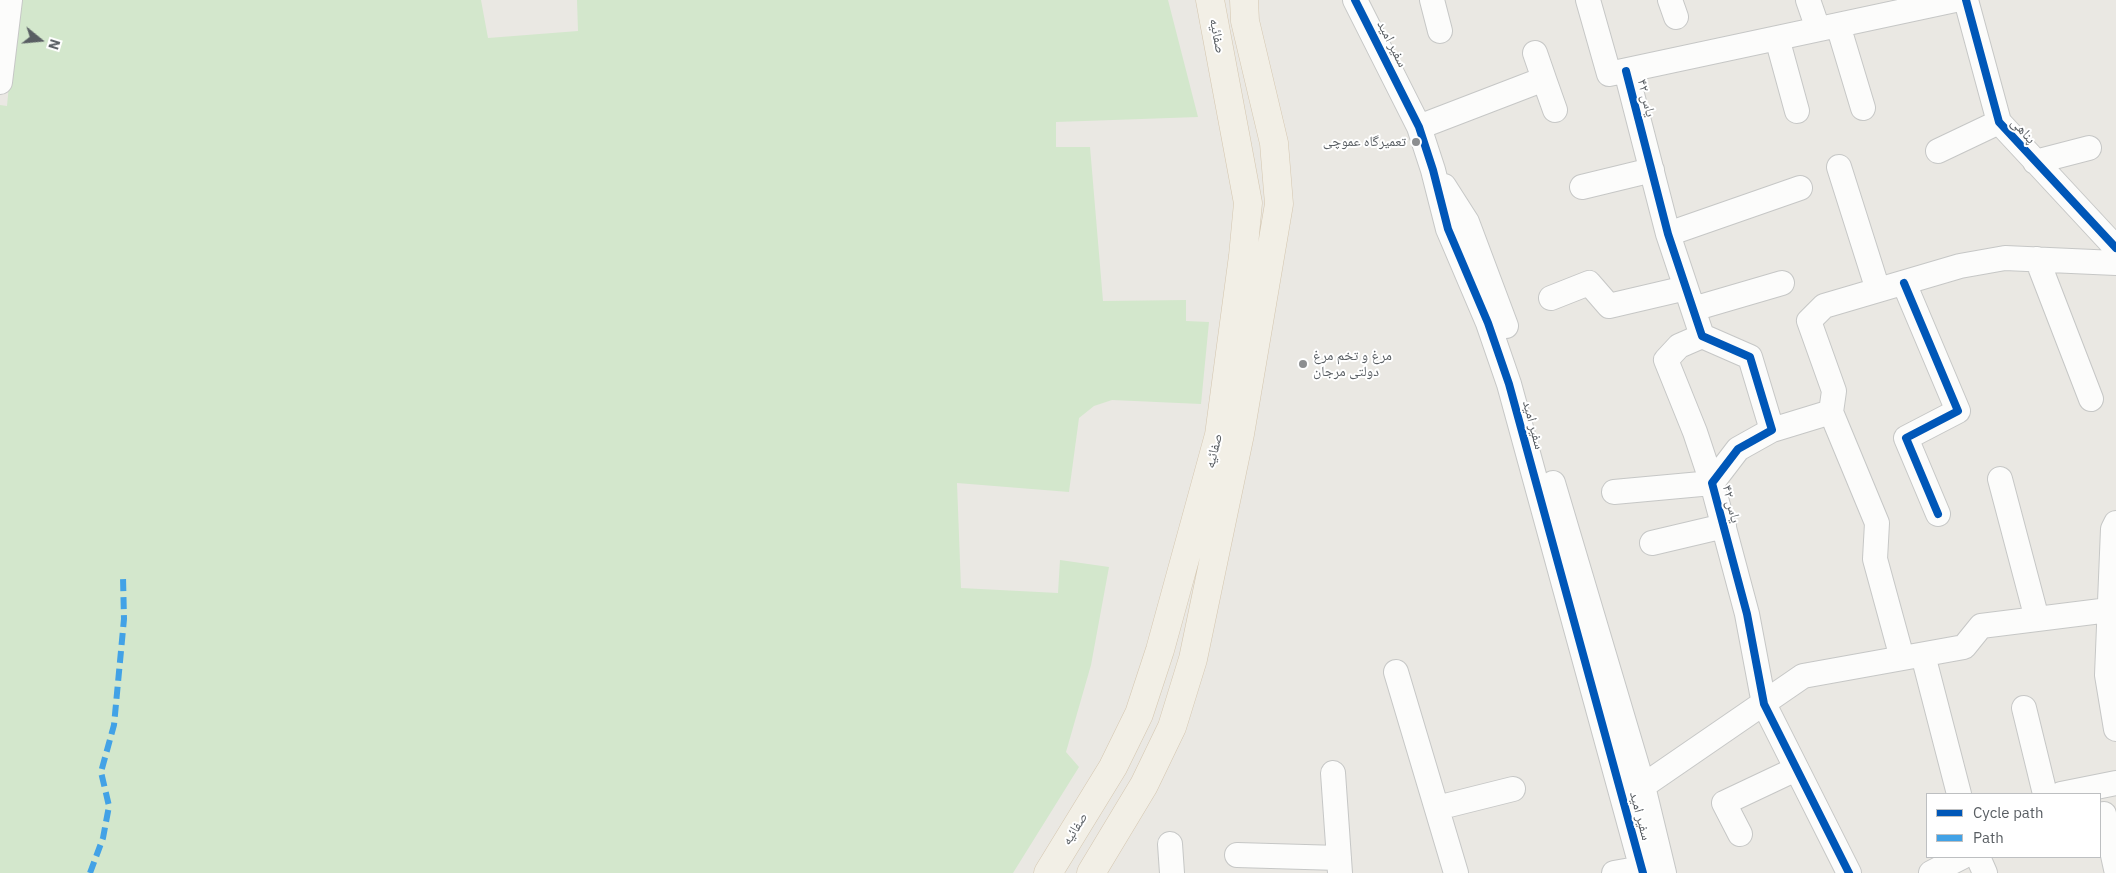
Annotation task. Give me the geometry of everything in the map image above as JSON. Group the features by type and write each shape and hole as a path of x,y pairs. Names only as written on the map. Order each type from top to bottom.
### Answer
{"main road":[{"name":"صفائیه","path":"1048,873 1114,767 1139,714 1160,650 1219,435 1243,256 1248,203 1210,0"},
{"name":"صفائیه","path":"1092,873 1144,785 1172,727 1193,659 1240,434 1279,204 1274,143 1245,21 1244,0"}],"street":[{"path":"0,82 10,0"},
{"name":"سفیر امید","path":"1355,0 1419,127 1433,170 1448,229 1488,323 1509,384 1649,871"},
{"path":"1432,0 1440,31"},
{"name":"یاس ۴۲","path":"1588,0 1609,74 1626,71 1668,234 1702,336"},
{"path":"1808,0 1828,27 1863,108"},
{"path":"1626,71 1828,27 1917,4 1955,0"},
{"name":"پناهی","path":"1966,0 1999,122 2116,248"},
{"path":"1777,38 1797,111"},
{"path":"1535,53 1555,110"},
{"path":"1419,127 1544,80"},
{"path":"1938,151 1999,122"},
{"path":"2035,162 2089,148"},
{"path":"1839,167 1878,290"},
{"name":"سفیر امید","path":"1433,170 1467,222 1505,324 1643,786 1649,871"},
{"path":"1582,187 1652,170"},
{"path":"1668,234 1800,188"},
{"path":"1959,793 1912,656 1875,559 1878,523 1831,412 1834,391 1810,321 1824,306 1960,266 2005,258 2116,263"},
{"path":"2037,259 2091,399"},
{"path":"1551,298 1589,283 1609,306 1689,298 1782,283"},
{"path":"1904,283 1958,411 1906,438 1938,514"},
{"path":"1614,492 1712,483 1695,432 1666,360 1679,346 1702,336 1750,358 1772,430 1831,412"},
{"name":"یاس ۴۲","path":"1772,430 1738,449 1712,483 1747,614 1764,704 1848,873"},
{"path":"2000,479 2037,619"},
{"path":"2116,524 2113,529 2112,616 2107,675 2116,728"},
{"path":"1652,543 1724,526"},
{"path":"1643,786 1803,676 1964,647 1981,626 2037,619 2112,616"},
{"path":"1396,672 1456,873"},
{"path":"2024,708 2045,793"},
{"path":"1740,834 1724,804 1796,769"},
{"path":"1237,855 1339,865 1333,773"},
{"path":"2065,793 2116,783"},
{"path":"1437,808 1513,789"},
{"path":"2104,814 2116,869"},
{"path":"1170,844 1172,873"},
{"path":"1931,873 1960,858"},
{"path":"1978,858 1985,873"},
{"path":"1614,873 1649,871"}],"green space":[{"path":"17,0 481,0 488,38 578,31 577,0 1168,0 1198,117 1056,122 1056,147 1090,147 1103,301 1186,300 1186,321 1209,322 1201,404 1112,400 1094,406 1079,418 1069,492 957,483 961,588 1058,593 1060,560 1109,567 1091,665 1066,752 1079,767 1013,873 0,873 0,105 7,106"}],"marked path":[{"path":"90,873 103,838 109,806 101,772 114,725 124,619 123,577"}],"cycle path":[{"path":"1355,0 1419,127 1433,170 1448,229 1488,323 1509,384 1643,873"},
{"path":"1966,0 1999,122 2116,248"},
{"path":"1626,71 1668,234 1702,336 1750,357 1772,430 1738,449 1712,483 1747,614 1764,704 1849,873"},
{"path":"1904,283 1958,411 1906,438 1938,514"}],"place":[{"name":"تعمیرگاه عموچی","path":"1416,142"},
{"name":"مرغ و تخم مرغ دولتی مرجان","path":"1303,364"}]}
